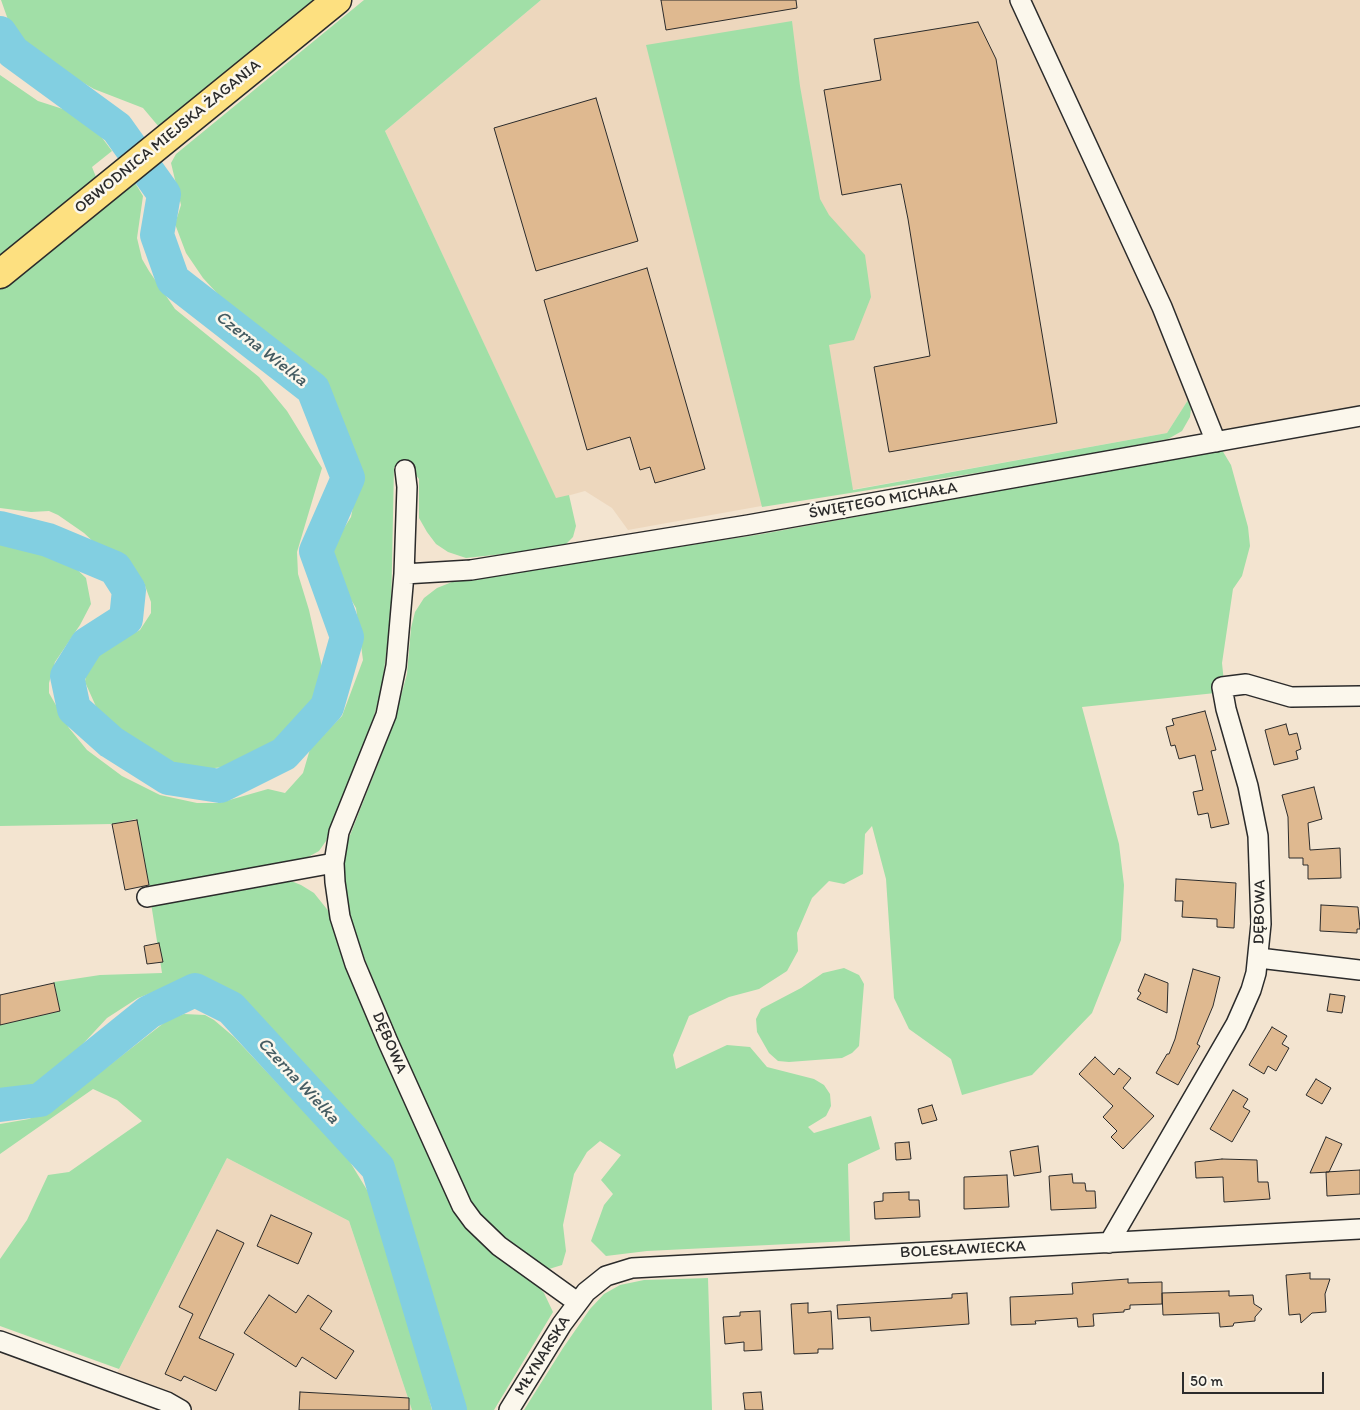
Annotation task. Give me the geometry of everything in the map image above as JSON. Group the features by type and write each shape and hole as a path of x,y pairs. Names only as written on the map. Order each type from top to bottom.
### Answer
{"main road":[{"name":"OBWODNICA MIEJSKA ŻAGANIA","path":"0,274 337,0"}],"street":[{"path":"1020,0 1162,307 1216,442"},
{"name":"ŚWIĘTEGO MICHAŁA","path":"404,574 471,570 748,525 1360,416"},
{"path":"404,574 407,487 405,470"},
{"name":"DĘBOWA","path":"404,574 396,666 391,696 380,731 343,821 334,863 334,882 340,917 355,964 462,1206 473,1221 499,1246 577,1302"},
{"name":"DĘBOWA","path":"1109,1243 1236,1024 1251,990 1259,958 1262,924 1258,836 1248,786 1226,709 1222,687 1246,684 1291,697 1360,696"},
{"path":"147,897 334,863"},
{"path":"1259,958 1360,970"},
{"name":"BOLESŁAWIECKA","path":"577,1302 606,1276 632,1268 1360,1229"},
{"name":"MŁYNARSKA","path":"509,1410 577,1302"},
{"path":"0,1341 160,1399 180,1410"}],"shaded area":[{"path":"541,0 1360,0 1360,416 1216,442 1191,382 1188,400 1167,433 628,530 612,508 585,491 556,499 385,131"},
{"path":"227,1158 349,1221 412,1410 180,1410 113,1381"}],"green space":[{"path":"1,0 318,0 159,127 143,108 94,89 42,59 12,31"},
{"path":"364,0 541,0 385,131 556,498 569,495 576,526 573,537 566,544 531,551 466,558 448,552 436,544 419,518 419,479 413,472 394,467 391,614 382,687 374,716 326,841 319,851 301,861 150,890 136,819 112,824 0,826 0,542 40,550 67,560 86,578 91,604 80,625 55,662 49,683 49,693 69,728 87,750 122,776 160,795 197,803 219,803 268,789 285,793 303,773 310,749 342,716 363,660 356,608 331,566 334,544 351,517 359,476 351,441 332,399 301,364 239,317 203,278 186,253 175,224 181,205 171,163 176,154"},
{"path":"792,21 800,86 820,199 829,215 865,255 871,297 854,340 829,345 853,490 1167,433 1188,400 1191,409 1190,417 1182,431 1168,439 1058,460 762,507 646,45"},
{"path":"0,75 38,101 69,111 100,135 112,151 92,167 96,177 0,255"},
{"path":"134,181 143,196 137,238 142,259 149,271 175,309 259,377 287,411 322,468 297,552 298,574 309,610 323,672 321,685 311,705 290,730 255,758 234,766 195,770 167,764 130,740 98,711 85,682 86,673 93,659 116,643 140,630 151,613 151,602 144,583 118,558 99,547 84,533 58,515 49,511 31,512 0,508 0,288"},
{"path":"1222,450 1231,465 1248,527 1250,546 1242,576 1233,589 1222,663 1225,692 1082,707 1119,844 1124,885 1121,940 1092,1013 1032,1075 962,1095 951,1059 909,1029 894,998 886,879 872,826 865,834 863,874 844,884 829,881 812,898 797,933 798,951 787,971 759,989 729,997 689,1016 673,1055 676,1069 727,1045 750,1047 767,1067 814,1079 824,1085 830,1094 831,1106 826,1116 808,1127 814,1133 871,1116 880,1149 848,1164 850,1241 647,1251 606,1256 591,1241 604,1205 613,1194 601,1180 621,1155 600,1141 587,1152 574,1174 563,1225 566,1251 562,1265 549,1269 531,1258 477,1214 418,1087 355,936 341,873 347,843 392,728 407,674 411,628 415,612 424,598 437,588 452,582 762,534"},
{"path":"280,881 291,881 314,893 330,913 339,949 400,1094 453,1207 471,1233 491,1251 537,1285 544,1293 553,1312 494,1410 458,1410 421,1269 382,1156 363,1127 321,1090 219,984 208,979 185,980 138,998 107,1018 68,1060 33,1088 0,1095 0,1025 60,1011 54,982 100,975 162,973 151,903"},
{"path":"844,968 859,975 864,984 859,1046 852,1053 842,1058 789,1062 778,1061 769,1053 757,1032 756,1019 761,1009 801,988 823,973"},
{"path":"184,1014 205,1015 234,1037 347,1157 381,1213 402,1285 432,1410 412,1410 349,1221 227,1158 119,1369 0,1326 0,1259 27,1220 48,1175 69,1172 142,1121 117,1100 93,1089 0,1154 0,1124 29,1119 46,1111 89,1081 169,1019"},
{"path":"708,1278 712,1410 524,1410 563,1348 590,1309 604,1294 620,1285 644,1280"}],"building":[{"path":"661,0 796,0 797,8 666,30"},
{"path":"978,22 996,59 1057,423 889,452 874,367 930,356 908,219 901,184 842,195 824,90 881,80 874,39"},
{"path":"596,98 638,241 536,271 494,128"},
{"path":"647,268 705,469 655,483 650,467 640,470 630,437 587,450 544,300"},
{"path":"1205,711 1216,750 1211,751 1229,824 1211,828 1208,813 1198,815 1193,792 1203,790 1195,755 1179,759 1175,745 1171,746 1166,727 1174,725 1172,719"},
{"path":"1286,724 1289,735 1297,733 1301,749 1296,751 1298,759 1274,765 1265,730"},
{"path":"1314,787 1322,819 1308,823 1310,850 1340,848 1341,878 1308,879 1308,865 1303,865 1303,858 1289,858 1288,817 1282,795"},
{"path":"137,820 149,885 125,890 112,824"},
{"path":"1176,879 1236,883 1234,928 1217,927 1217,919 1182,917 1183,901 1175,901"},
{"path":"1321,905 1358,907 1360,929 1357,929 1357,933 1320,931"},
{"path":"159,943 163,962 147,964 144,946"},
{"path":"1193,969 1220,977 1213,1006 1197,1044 1200,1046 1178,1085 1156,1073 1167,1054 1169,1054 1175,1039"},
{"path":"1145,974 1168,983 1167,1013 1137,999 1141,993 1138,991"},
{"path":"54,983 60,1011 0,1025 0,995"},
{"path":"1330,994 1345,996 1342,1013 1327,1011"},
{"path":"1272,1027 1287,1036 1282,1044 1289,1048 1276,1071 1268,1066 1264,1074 1249,1065"},
{"path":"1095,1057 1114,1075 1119,1068 1131,1078 1123,1088 1154,1116 1123,1149 1111,1137 1117,1131 1103,1117 1113,1106 1079,1074"},
{"path":"1316,1079 1331,1088 1322,1104 1306,1095"},
{"path":"1233,1090 1248,1099 1243,1107 1250,1111 1232,1142 1210,1129"},
{"path":"932,1105 937,1120 922,1124 918,1109"},
{"path":"1326,1137 1342,1144 1329,1172 1310,1173"},
{"path":"909,1142 911,1159 896,1160 895,1143"},
{"path":"1038,1146 1041,1172 1014,1176 1010,1151"},
{"path":"1222,1159 1257,1160 1258,1182 1268,1182 1270,1199 1224,1202 1223,1177 1196,1178 1195,1162"},
{"path":"1360,1170 1360,1194 1327,1196 1326,1172"},
{"path":"1072,1174 1073,1183 1085,1183 1086,1191 1095,1191 1096,1208 1051,1210 1049,1176"},
{"path":"1007,1175 1009,1207 964,1209 964,1177"},
{"path":"909,1192 909,1200 919,1200 920,1217 875,1219 874,1202 883,1201 883,1193"},
{"path":"271,1215 312,1233 298,1264 257,1246"},
{"path":"217,1230 244,1243 199,1338 234,1354 216,1391 184,1376 181,1381 165,1374 193,1314 179,1307"},
{"path":"1310,1273 1310,1279 1330,1279 1325,1294 1326,1312 1312,1313 1301,1323 1300,1314 1289,1315 1286,1275"},
{"path":"1128,1279 1128,1283 1162,1282 1162,1304 1130,1305 1130,1309 1124,1310 1124,1312 1093,1314 1094,1326 1078,1327 1077,1318 1035,1321 1036,1324 1011,1325 1010,1297 1073,1294 1072,1283"},
{"path":"1229,1291 1229,1296 1253,1295 1254,1304 1262,1309 1255,1317 1255,1321 1234,1323 1233,1326 1220,1327 1219,1313 1163,1315 1162,1293"},
{"path":"967,1293 969,1324 871,1331 870,1317 838,1319 837,1305 952,1298 952,1294"},
{"path":"269,1295 296,1313 308,1295 332,1311 320,1329 354,1351 336,1379 302,1357 296,1367 244,1333"},
{"path":"808,1303 808,1313 831,1311 833,1349 818,1349 818,1353 794,1354 791,1304"},
{"path":"760,1311 762,1350 744,1351 744,1342 725,1344 723,1317 740,1316 740,1312"},
{"path":"300,1392 409,1398 409,1410 299,1410"},
{"path":"761,1392 763,1410 745,1410 743,1393"}],"waterway":[{"name":"Czerna Wielka","path":"0,33 13,52 117,128 164,194 157,235 173,280 313,389 348,478 316,551 347,637 327,707 284,754 220,786 168,778 111,742 74,709 67,676 87,644 126,619 129,590 115,568 48,540 0,528"},
{"name":"Czerna Wielka","path":"0,1105 40,1100 149,1012 195,990 231,1008 378,1168 450,1410"}]}
